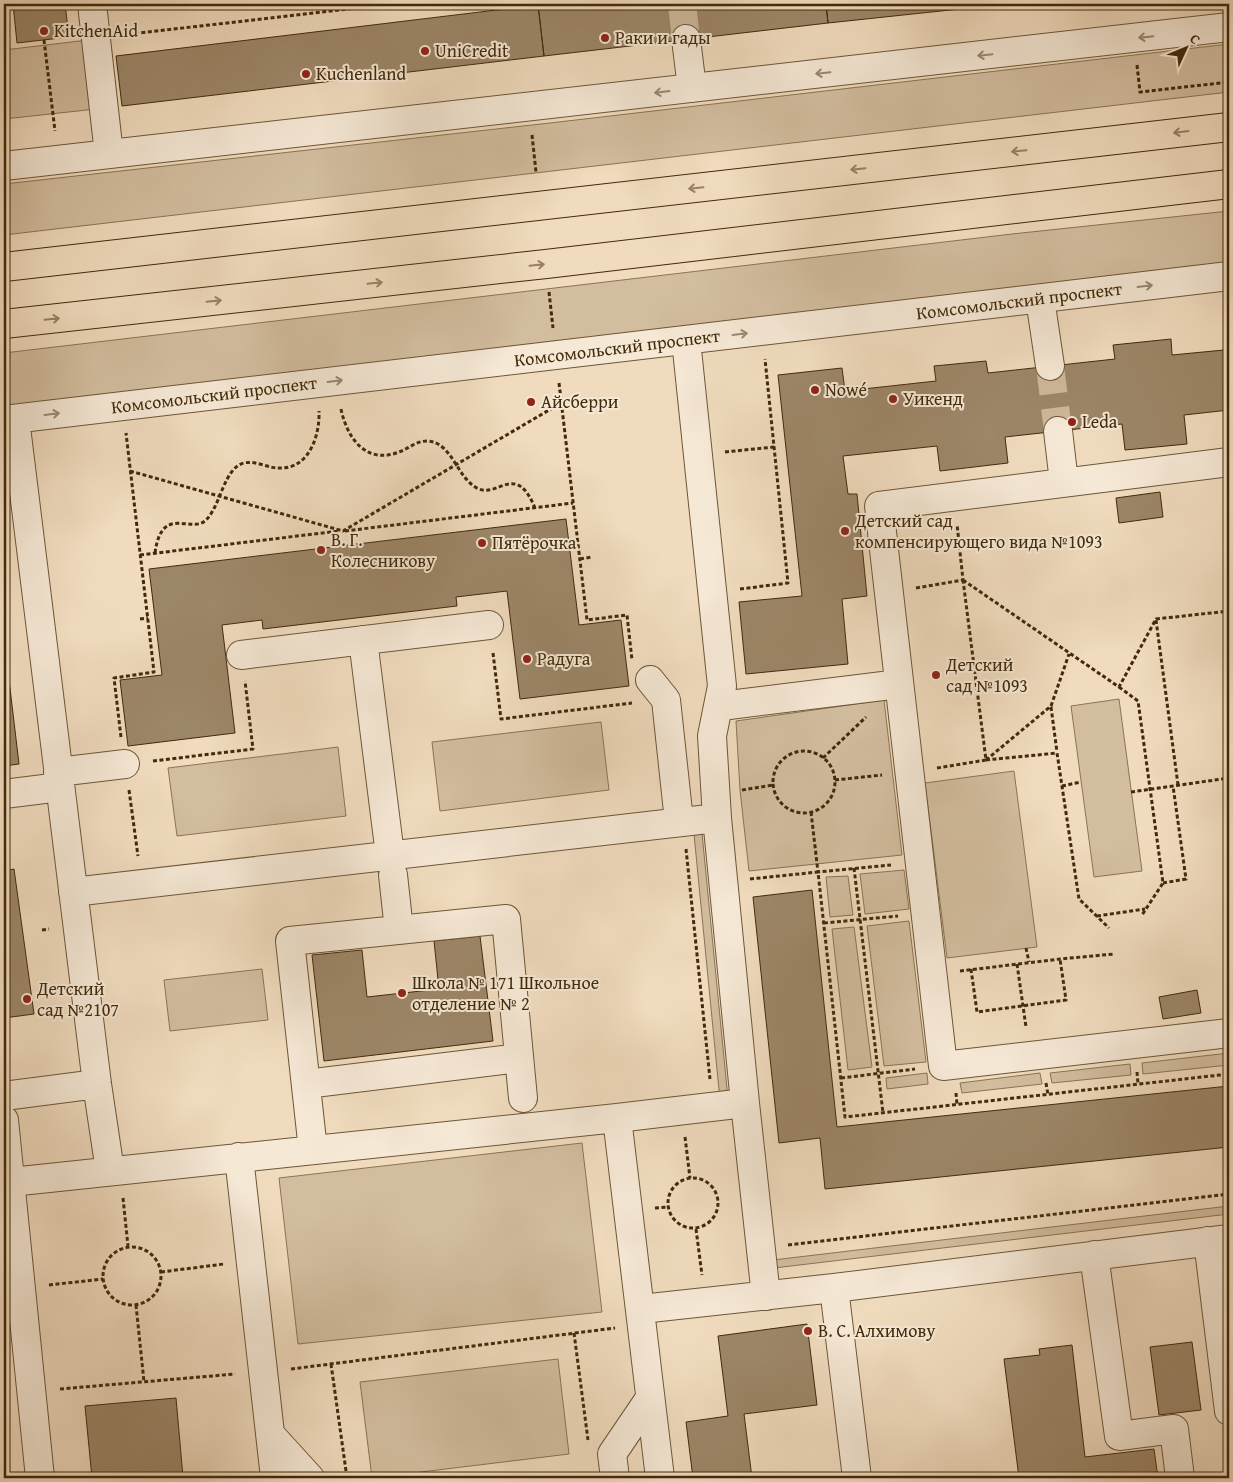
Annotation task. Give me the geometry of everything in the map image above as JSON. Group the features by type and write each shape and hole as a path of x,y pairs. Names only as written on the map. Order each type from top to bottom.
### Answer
{"main road":[{"path":"4,267 1229,127"},
{"path":"4,324 556,263 1229,184"}],"street":[{"path":"96,4 109,154"},
{"path":"4,166 1229,27"},
{"path":"686,39 692,88"},
{"name":"Комсомольский проспект","path":"9,419 1229,276"},
{"path":"1040,299 1050,366"},
{"path":"686,340 722,686 712,736 716,818 744,1103 766,1296"},
{"path":"9,419 59,780 97,1084 115,1171"},
{"path":"1058,431 1064,482"},
{"path":"1229,462 879,506 943,1066 1030,1056 1140,1033 1229,1034"},
{"path":"241,655 490,625"},
{"path":"363,640 399,930"},
{"path":"650,682 681,821"},
{"path":"721,693 729,705 899,684"},
{"path":"4,794 125,764"},
{"path":"73,892 142,884 391,865 681,821 716,818"},
{"path":"313,1150 290,942 506,919 523,1098"},
{"path":"306,1084 519,1058"},
{"path":"4,1096 97,1084"},
{"path":"11,1182 744,1103"},
{"path":"616,1118 660,1478"},
{"path":"4,1120 11,1182 11,1254 21,1288 40,1478"},
{"path":"239,1157 275,1478"},
{"path":"641,1317 706,1302 1218,1240 1229,1411"},
{"path":"1094,1256 1118,1436 1174,1429 1180,1478"},
{"path":"834,1288 857,1478"},
{"path":"603,1476 612,1454 650,1398"},
{"path":"270,1434 310,1478"}],"path":[{"path":"114,36 392,4"},
{"path":"1135,38 1140,92 1229,82"},
{"path":"44,40 55,133"},
{"path":"531,132 536,172"},
{"path":"549,289 553,334"},
{"path":"712,593 788,583 765,359"},
{"path":"490,625 501,719 650,682 627,615 587,620 558,382"},
{"path":"130,471 343,531 561,403"},
{"path":"341,408 346,428 363,450 376,456 390,456 413,444 427,441 440,444 464,477 479,489 485,490 509,483 516,484 529,495 536,508"},
{"path":"155,553 163,531 168,526 180,522 200,524 206,522 221,496 232,470 244,463 258,463 283,469 295,465 306,457 317,432 319,411"},
{"path":"125,431 154,672 114,678 142,884"},
{"path":"698,454 774,447"},
{"path":"953,496 986,760"},
{"path":"140,555 573,503"},
{"path":"580,559 592,557"},
{"path":"888,592 963,580 1138,701 1163,883 1142,915"},
{"path":"1156,619 1229,610"},
{"path":"140,619 148,618"},
{"path":"1120,687 1156,619"},
{"path":"1156,619 1178,785"},
{"path":"1070,654 1051,706 1057,753 1079,899 1109,928"},
{"path":"125,764 253,749 241,655"},
{"path":"823,758 899,684"},
{"path":"986,760 1051,706"},
{"path":"804,751 814,753 823,758 833,772 835,780 829,800 821,808 811,812 796,811 782,804 773,786 774,775 778,765 794,753 804,751"},
{"path":"835,780 909,772 986,760 1057,753"},
{"path":"1131,792 1229,778"},
{"path":"1062,786 1081,782"},
{"path":"1163,883 1186,878 1173,786"},
{"path":"811,812 818,872 919,862"},
{"path":"681,821 713,1106"},
{"path":"854,868 883,1113"},
{"path":"1097,916 1145,909"},
{"path":"824,924 925,913"},
{"path":"1026,948 1029,962"},
{"path":"932,974 1114,954"},
{"path":"971,969 977,1012 1066,1000 1060,959"},
{"path":"1017,964 1030,1056"},
{"path":"841,1078 879,1072 943,1066"},
{"path":"682,1109 690,1178"},
{"path":"115,1171 128,1246"},
{"path":"690,1178 703,1180 714,1188 719,1200 717,1213 709,1224 696,1229 684,1227 673,1219 668,1206 670,1194 678,1183 690,1178"},
{"path":"761,1248 1229,1194"},
{"path":"696,1229 706,1302"},
{"path":"128,1246 143,1248 155,1258 160,1272 159,1287 150,1299 136,1305 120,1302 109,1293 103,1279 105,1264 114,1252 128,1246"},
{"path":"160,1272 251,1261"},
{"path":"21,1288 103,1279"},
{"path":"136,1305 144,1382"},
{"path":"32,1392 263,1372 331,1364 574,1333 641,1317"},
{"path":"574,1333 588,1445"},
{"path":"331,1364 347,1478"},
{"path":"547,1478 603,1476"}],"shaded area":[{"path":"88,40 96,109 4,119 4,50"},
{"path":"1229,44 1229,92 4,235 4,184"},
{"path":"1229,211 1229,264 4,407 4,353 1012,234"},
{"path":"1119,699 1142,871 1094,877 1071,706"},
{"path":"884,700 902,855 749,871 740,790 736,721"},
{"path":"601,722 609,790 440,811 432,742"},
{"path":"338,747 346,816 177,836 168,768"},
{"path":"1014,771 1037,947 947,958 925,783"},
{"path":"701,823 728,1099 720,1100 693,824"},
{"path":"904,870 909,909 865,914 860,874"},
{"path":"848,876 853,915 830,917 826,877"},
{"path":"909,921 926,1062 884,1066 867,926"},
{"path":"854,927 872,1067 848,1070 832,929"},
{"path":"262,969 268,1020 170,1031 164,980"},
{"path":"1229,1053 1229,1065 1143,1074 1142,1063"},
{"path":"1130,1064 1131,1075 1052,1083 1050,1073"},
{"path":"927,1073 928,1084 887,1089 886,1078"},
{"path":"1040,1073 1042,1084 962,1093 960,1083"},
{"path":"582,1143 602,1312 298,1344 279,1178"},
{"path":"1229,1206 1229,1214 774,1268 773,1260"},
{"path":"558,1359 569,1454 372,1478 360,1382"}],"building":[{"path":"13,4 65,4 69,37 17,43"},
{"path":"538,4 826,4 828,23 544,56"},
{"path":"826,4 1007,4 828,23"},
{"path":"538,5 544,56 122,106 116,56"},
{"path":"1171,339 1172,355 1224,350 1229,410 1184,415 1187,444 1125,450 1122,424 1005,437 1008,463 940,471 937,446 843,456 848,494 857,494 867,596 842,599 848,664 746,674 739,602 802,596 778,375 842,368 845,391 936,381 934,366 986,361 988,373 1115,359 1113,345"},
{"path":"1229,349 1229,403 1224,350"},
{"path":"1160,492 1163,517 1119,523 1116,498"},
{"path":"566,519 579,625 621,620 629,686 520,699 507,591 456,597 457,606 263,629 262,620 222,625 235,733 128,746 120,680 162,675 149,569"},
{"path":"4,638 19,764 4,766"},
{"path":"14,869 34,1014 4,1018 4,871"},
{"path":"812,890 837,1127 1229,1086 1229,1147 825,1189 820,1138 779,1143 753,897"},
{"path":"480,936 493,1041 324,1061 312,955 362,950 367,997 439,989 434,941"},
{"path":"1197,990 1201,1013 1163,1019 1159,997"},
{"path":"807,1324 817,1405 744,1414 752,1478 693,1478 686,1422 728,1416 718,1336"},
{"path":"1192,1342 1201,1410 1159,1415 1150,1347"},
{"path":"1072,1345 1085,1457 1154,1449 1158,1478 1019,1478 1004,1359 1040,1355 1039,1349"},
{"path":"176,1398 183,1477 225,1473 225,1478 92,1478 85,1406"}],"tunnel":[{"path":"682,4 686,39"},
{"path":"1050,366 1058,431"}],"place":[{"name":"KitchenAid","path":"44,31"},
{"name":"Раки и гады","path":"605,38"},
{"name":"UniCredit","path":"425,51"},
{"name":"Kuchenland","path":"306,74"},
{"name":"Nowé","path":"815,390"},
{"name":"Уикенд","path":"893,399"},
{"name":"Айсберри","path":"531,402"},
{"name":"Leda","path":"1072,422"},
{"name":"Детский сад компенсирующего вида №1093","path":"845,531"},
{"name":"Пятёрочка","path":"482,543"},
{"name":"В. Г. Колесникову","path":"321,550"},
{"name":"Радуга","path":"527,659"},
{"name":"Детский сад №1093","path":"936,675"},
{"name":"Школа № 171 Школьное отделение № 2","path":"402,993"},
{"name":"Детский сад №2107","path":"27,999"},
{"name":"В. С. Алхимову","path":"808,1331"}]}
